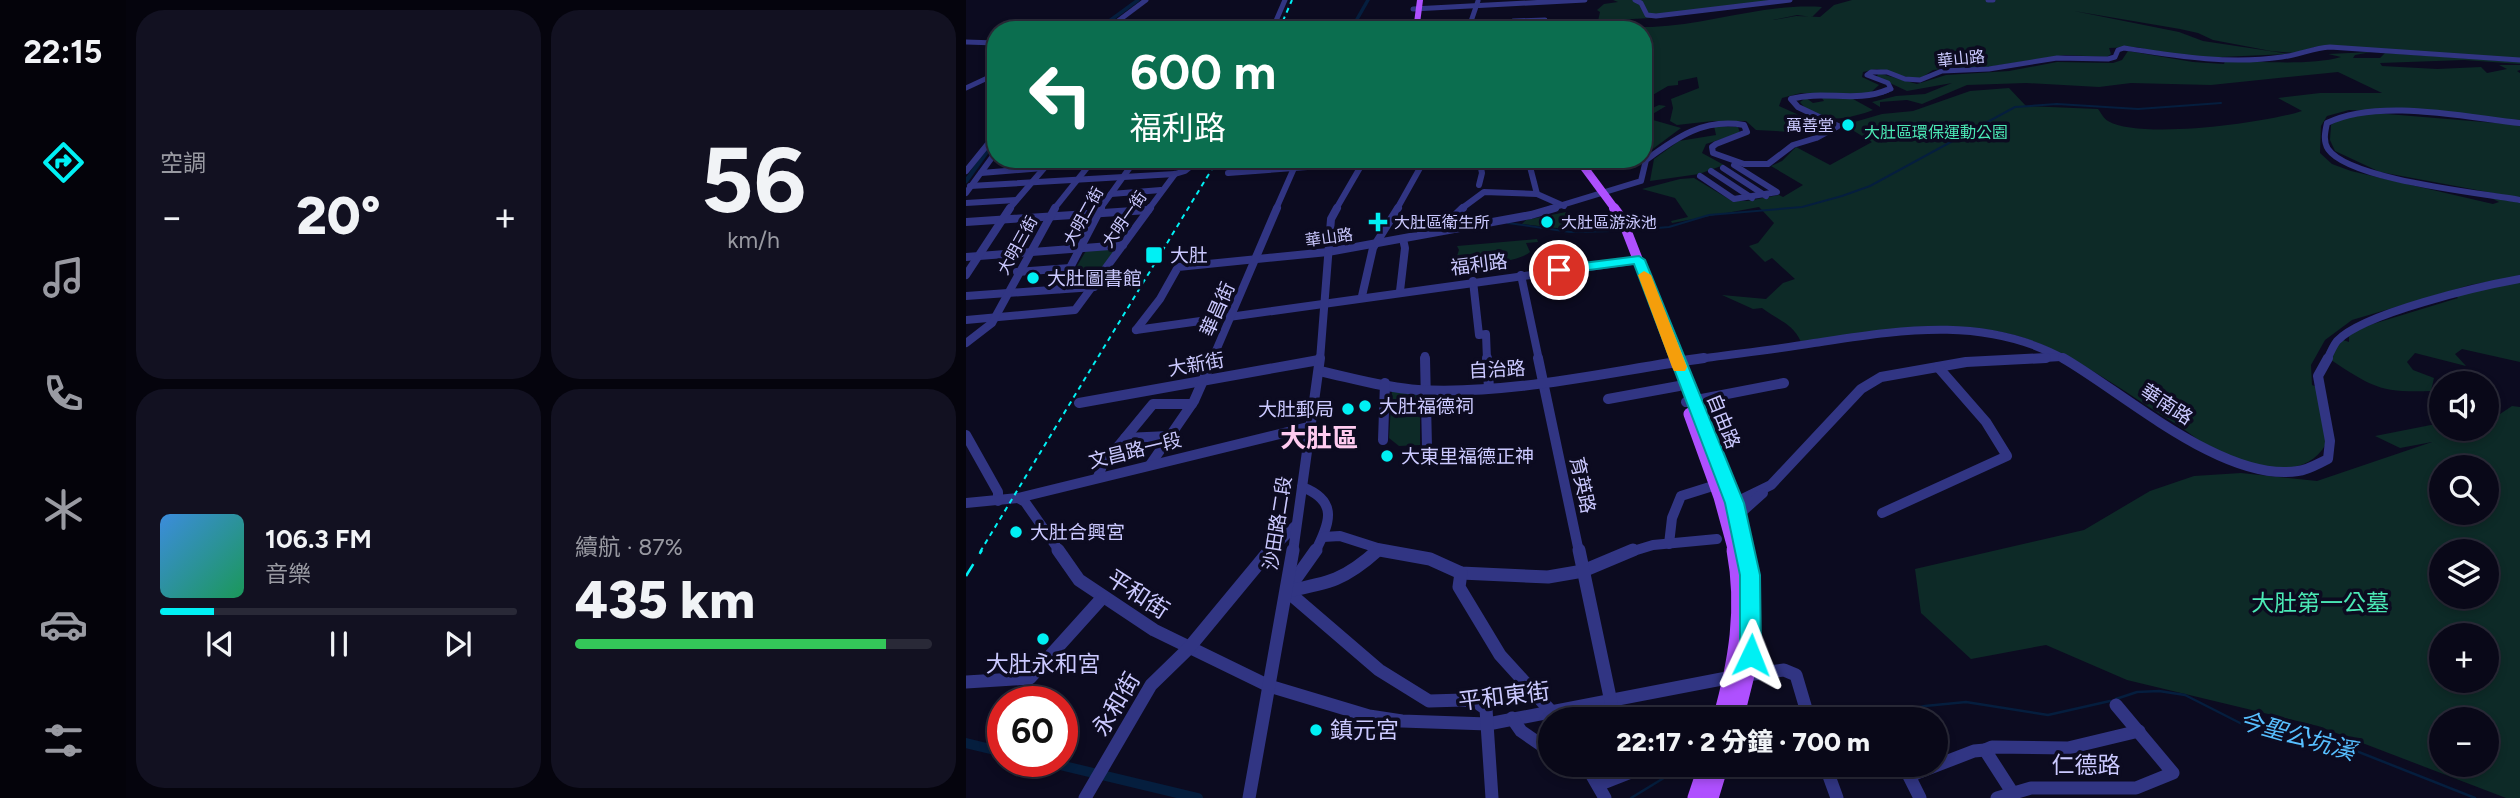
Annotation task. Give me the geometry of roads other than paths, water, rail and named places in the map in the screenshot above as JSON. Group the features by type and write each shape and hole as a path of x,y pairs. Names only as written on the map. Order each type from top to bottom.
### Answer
{"main road":[{"path":"1412,21 1410,18 1418,0"},
{"name":"自由路","path":"1578,168 1600,195"},
{"name":"自由路","path":"1584,168 1636,260 1689,401 1731,527 1739,576 1740,676 1726,707"},
{"name":"自由路","path":"1674,362 1679,386 1689,401 1739,506 1750,575 1752,619 1736,707"},
{"path":"1696,798 1703,777"},
{"path":"1710,798 1716,777"}],"street":[{"path":"1118,21 1146,0"},
{"path":"1276,21 1285,0"},
{"path":"1415,9 1477,3 1585,0"},
{"path":"1635,0 1641,3 1647,15 1656,16 1790,0"},
{"path":"1988,0 1993,0"},
{"path":"1434,1 1439,5 1438,8"},
{"path":"1471,21 1477,3"},
{"path":"1513,21 1544,19"},
{"path":"966,42 987,43"},
{"name":"華山路","path":"1652,156 1698,126 1734,123 1747,127 1748,132 1719,142 1712,147 1713,153 1734,163 1757,165 1773,162 1793,145 1816,138 1838,126 1798,107 1791,99 1815,95 1866,98 1880,95 1892,86 1867,75 1875,71 1920,80 1942,71 1989,69 2057,58 2108,59 2124,48 2198,60 2283,57 2311,48 2330,47 2520,60"},
{"path":"966,88 987,78"},
{"path":"2520,123 2369,111 2345,113 2327,123 2326,144 2340,159 2383,176 2520,200"},
{"path":"966,172 987,145"},
{"path":"1734,163 1777,191 1766,196 1734,199 1700,176 1734,163"},
{"path":"968,190 987,166"},
{"name":"大明三街","path":"966,343 992,323 1048,217 1086,168"},
{"name":"大明二街","path":"1059,289 1097,214 1130,168"},
{"name":"大明一街","path":"995,317 1068,312 1081,306 1161,190 1175,174 1189,168"},
{"path":"1228,173 1266,168"},
{"name":"華昌街","path":"1150,465 1192,404 1294,168"},
{"name":"沙田路二段","path":"1250,798 1287,591 1312,426 1331,219 1359,168"},
{"path":"1362,296 1373,248 1420,168"},
{"path":"1479,185 1481,168"},
{"path":"1530,168 1537,194"},
{"name":"華山路","path":"1136,330 1160,299 1178,267 1328,252 1564,207 1641,181 1644,168"},
{"path":"1723,168 1766,196"},
{"path":"966,172 1043,169"},
{"path":"966,275 1001,220 1043,169"},
{"path":"1712,172 1753,198"},
{"path":"968,190 1030,182 1175,174"},
{"path":"1111,194 1161,190"},
{"path":"1440,230 1469,201 1484,192 1537,194 1564,207"},
{"path":"966,203 1016,200"},
{"path":"966,222 1147,210"},
{"path":"1400,291 1405,248 1403,239"},
{"path":"966,257 1123,245"},
{"name":"福利路","path":"1136,330 1362,296 1636,260"},
{"path":"1017,272 1070,268"},
{"name":"育英路","path":"1521,275 1611,702"},
{"name":"華南路","path":"1674,362 1930,329 1978,331 2007,337 2062,357 2221,457 2270,471 2309,469 2328,459 2330,441 2318,376 2327,354 2342,337 2366,322 2479,286 2520,279"},
{"path":"1473,281 1479,335 1486,334 1489,388"},
{"path":"966,296 1094,287"},
{"path":"966,320 995,317"},
{"path":"1425,356 1427,447"},
{"path":"1739,506 1771,485 1869,382 1881,377 1982,360 2027,361 2062,357"},
{"name":"自治路","path":"1319,365 1426,391 1542,384 1674,362"},
{"name":"大新街","path":"1079,403 1202,381 1319,365"},
{"path":"1882,513 2007,456 1986,422 1938,367"},
{"path":"1383,440 1385,383"},
{"path":"1689,401 1784,383"},
{"path":"1608,399 1679,386"},
{"path":"1098,477 1102,466 1153,404 1192,404"},
{"name":"文昌路一段","path":"966,503 1018,498 1312,426"},
{"path":"966,435 998,492 998,501"},
{"path":"1125,438 1169,436"},
{"path":"1669,544 1672,518 1681,496 1716,485"},
{"path":"1287,591 1305,570 1323,537 1328,510 1326,500 1315,489 1302,486"},
{"name":"平和街","path":"1018,498 1025,502 1079,580 1188,649 1269,686"},
{"name":"永和街","path":"1088,794 1151,685 1188,649 1273,547 1295,526"},
{"path":"1323,537 1340,536 1371,544 1378,550 1430,559 1461,573 1548,577 1583,571 1636,550 1717,540"},
{"path":"1287,591 1322,584 1354,572 1378,550"},
{"path":"1461,573 1459,587 1500,654 1549,707"},
{"path":"1287,591 1379,670 1429,701 1476,702 1486,709 1492,798"},
{"path":"966,682 1030,678 1103,597"},
{"name":"平和東街","path":"1590,707 1740,676 1784,670 1796,675 1805,707"},
{"name":"平和東街","path":"1269,686 1369,716 1402,721 1488,724 1512,718 1538,716"},
{"path":"1920,798 1909,776 1974,751 1992,747 2068,748 2139,731 2116,705"},
{"path":"1512,718 1521,731 1538,743"},
{"name":"仁德路","path":"2005,795 2136,788 2173,773 2139,731"},
{"path":"1985,750 2005,795"},
{"path":"1602,792 1628,777"},
{"path":"1829,777 1837,798"}],"waterway":[{"path":"1109,21 1138,0"},
{"path":"1356,21 1368,0"},
{"path":"1633,230 1669,227 1709,215 1802,207 1842,196 1870,186 2015,107 2057,104 2138,109 2221,103"},
{"path":"966,181 987,152"},
{"path":"1508,223 1570,232 1613,231"},
{"name":"今聖公坑溪","path":"2116,699 2137,692 2159,691 2185,695 2244,725 2331,741 2475,798"},
{"name":"今聖公坑溪","path":"1921,707 1966,702 2048,715 2110,701"},
{"path":"966,743 987,748"},
{"path":"1078,769 1198,798"},
{"name":"今聖公坑溪","path":"1631,798 1665,777"}],"railway":[{"path":"1283,21 1292,0"},
{"path":"980,552 1213,168"},
{"path":"966,576 982,550"}],"place":[{"name":"萬善堂","path":"1848,125"},
{"name":"大肚區衛生所","path":"1378,222"},
{"name":"大肚區游泳池","path":"1547,222"},
{"name":"大肚","path":"1154,255"},
{"name":"大肚圖書館","path":"1033,278"},
{"name":"大肚福德祠","path":"1365,406"},
{"name":"大肚郵局","path":"1348,409"},
{"name":"大東里福德正神","path":"1387,456"},
{"name":"大肚合興宮","path":"1016,532"},
{"name":"大肚永和宮","path":"1043,639"},
{"name":"鎮元宮","path":"1316,730"}],"district":[{"name":"大肚區","path":"1319,438"}],"park label":[{"name":"大肚區環保運動公園","path":"1936,132"},
{"name":"大肚第一公墓","path":"2320,603"}]}
